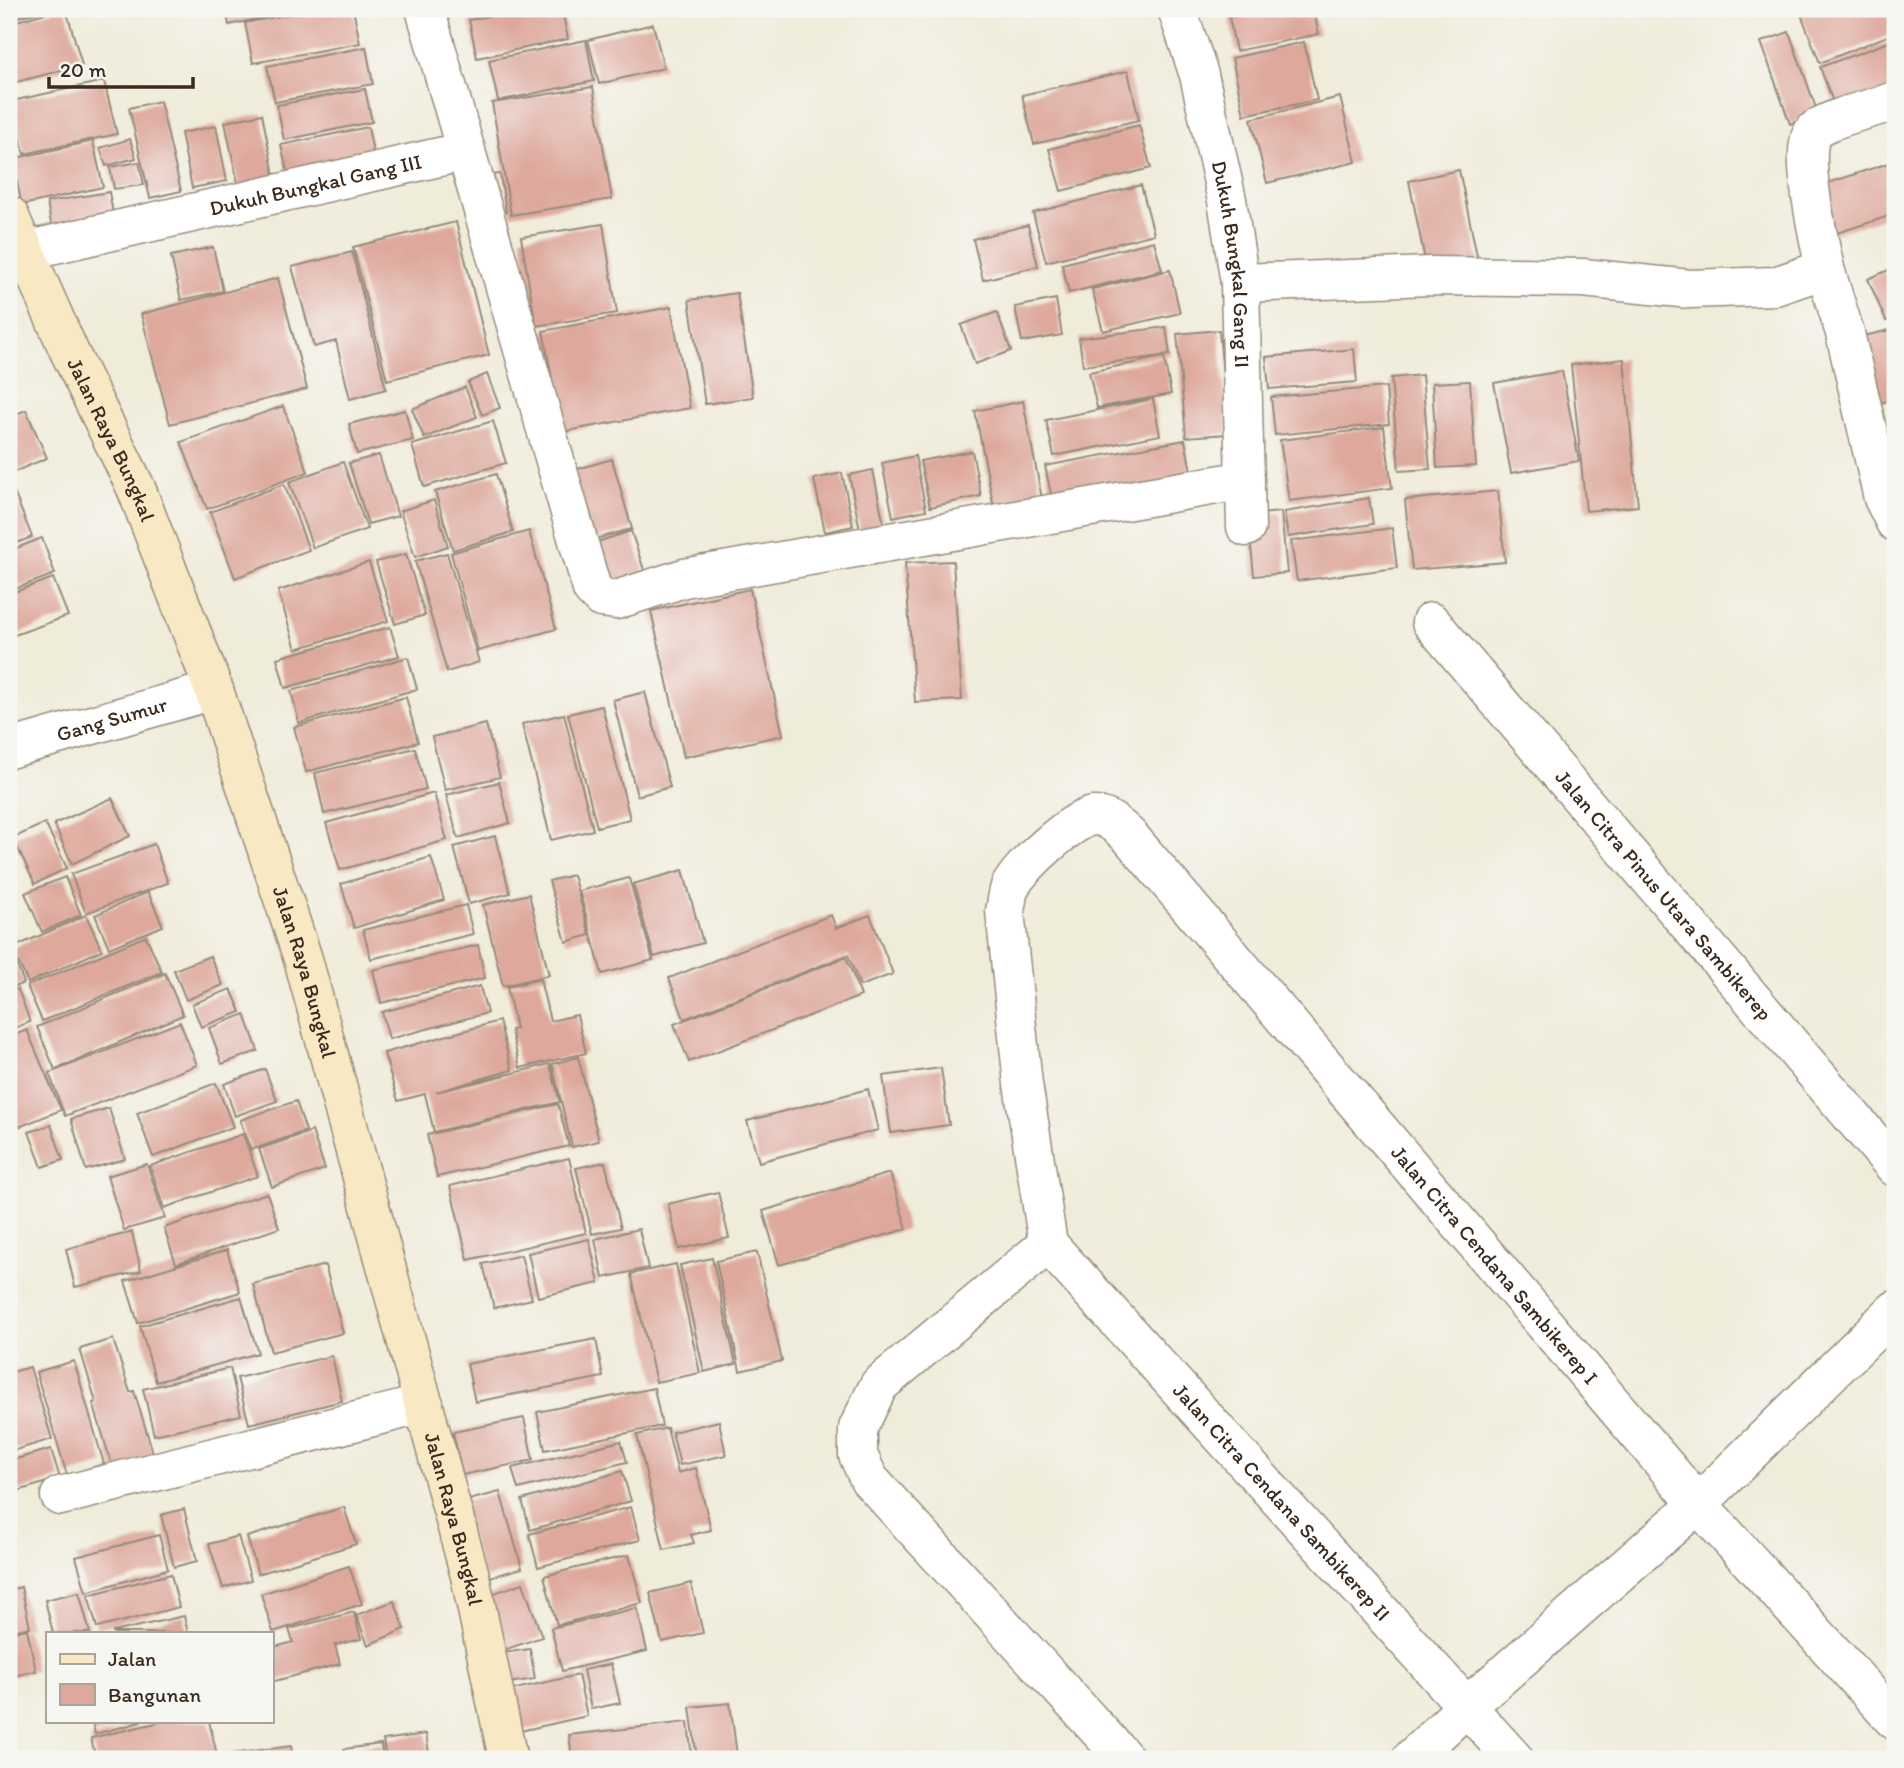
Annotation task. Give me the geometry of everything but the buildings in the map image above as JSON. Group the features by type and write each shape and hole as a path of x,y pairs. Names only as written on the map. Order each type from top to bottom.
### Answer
{"street":[{"path":"425,9 592,589 601,598 616,600 684,578 1245,480"},
{"name":"Dukuh Bungkal Gang II","path":"1177,9 1199,75 1227,200 1240,283 1246,527"},
{"path":"1895,101 1825,123 1813,131 1808,145 1812,204 1825,269 1845,333 1883,498 1895,522"},
{"name":"Dukuh Bungkal Gang III","path":"23,251 466,151"},
{"name":"Jalan Raya Bungkal","path":"9,215 23,251 136,488 214,691 303,960 470,1576 508,1759"},
{"path":"1240,283 1430,276 1583,278 1690,289 1775,286 1825,269"},
{"name":"Jalan Citra Pinus Utara Sambikerep","path":"1431,622 1895,1167"},
{"name":"Gang Sumur","path":"9,750 214,691"},
{"name":"Jalan Citra Cendana Sambikerep I","path":"1048,1244 1023,1084 1005,911 1009,887 1024,865 1069,828 1092,816 1104,818 1130,837 1698,1504 1895,1721"},
{"path":"1048,1244 879,1385 858,1428 858,1455 869,1479 1125,1759"},
{"name":"Jalan Citra Cendana Sambikerep II","path":"1048,1244 1514,1759"},
{"path":"1411,1759 1466,1707 1698,1504 1895,1310"},
{"path":"60,1496 424,1404"}]}
